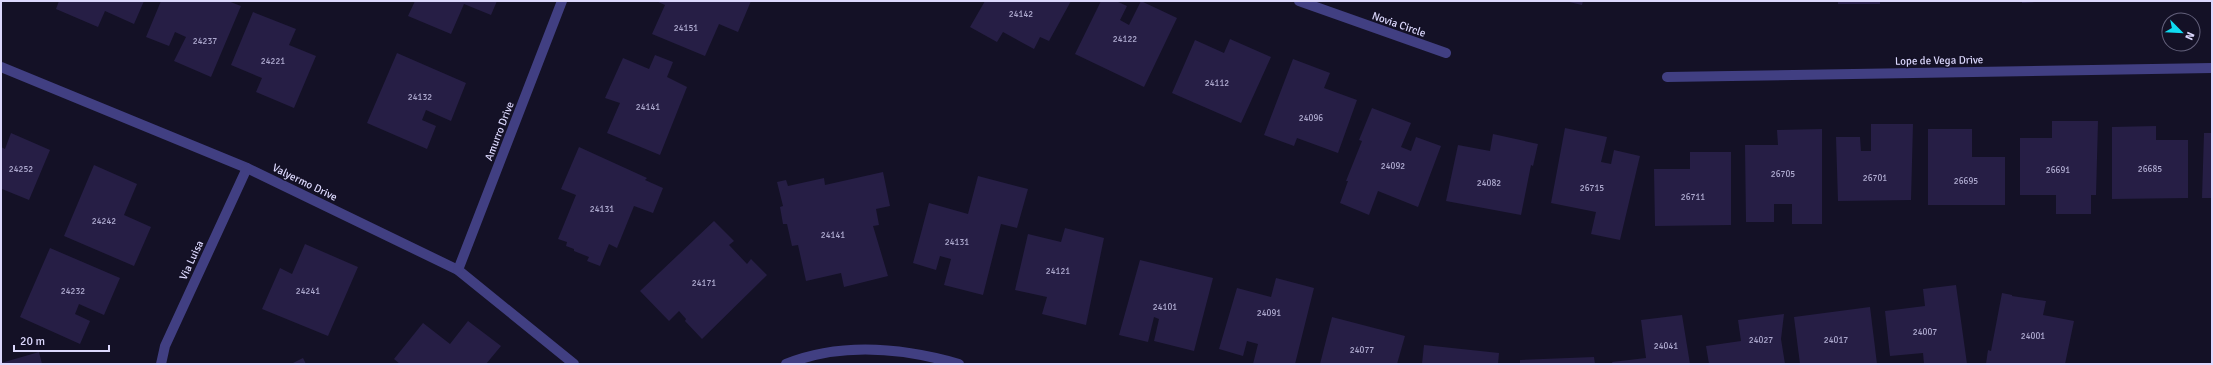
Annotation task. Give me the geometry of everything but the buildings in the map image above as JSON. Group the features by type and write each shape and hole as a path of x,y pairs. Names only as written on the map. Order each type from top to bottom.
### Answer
{"street":[{"name":"Amurro Drive","path":"458,270 562,1"},
{"name":"Novia Circle","path":"1299,1 1446,53"},
{"name":"Valyermo Drive","path":"1,67 248,168 458,270 574,364"},
{"name":"Lope de Vega Drive","path":"1667,77 2212,68"},
{"name":"Via Luisa","path":"161,364 164,346 248,168"},
{"path":"786,364 797,359 844,351 894,350 959,364"}]}
